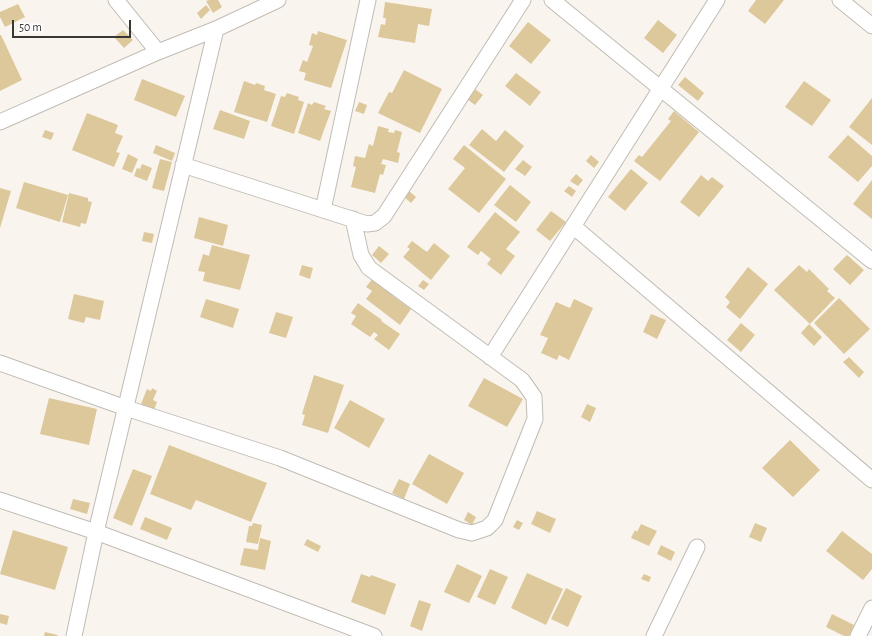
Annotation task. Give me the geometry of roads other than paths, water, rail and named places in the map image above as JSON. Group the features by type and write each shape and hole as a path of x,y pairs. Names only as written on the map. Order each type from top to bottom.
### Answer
{"street":[{"path":"116,0 158,52"},
{"path":"0,122 158,52 216,29 278,0"},
{"path":"323,210 368,0"},
{"path":"184,165 367,224 375,223 384,216 523,0"},
{"path":"552,0 872,261"},
{"path":"490,357 717,0"},
{"path":"840,0 872,26"},
{"path":"74,636 96,532 216,29"},
{"path":"0,363 126,408 280,458 459,530 472,533 488,528 495,520 535,419 534,397 522,380 369,268 361,255 352,219"},
{"path":"573,226 872,480"},
{"path":"0,500 96,532 374,636"},
{"path":"654,636 697,547"},
{"path":"858,636 872,608"}]}
